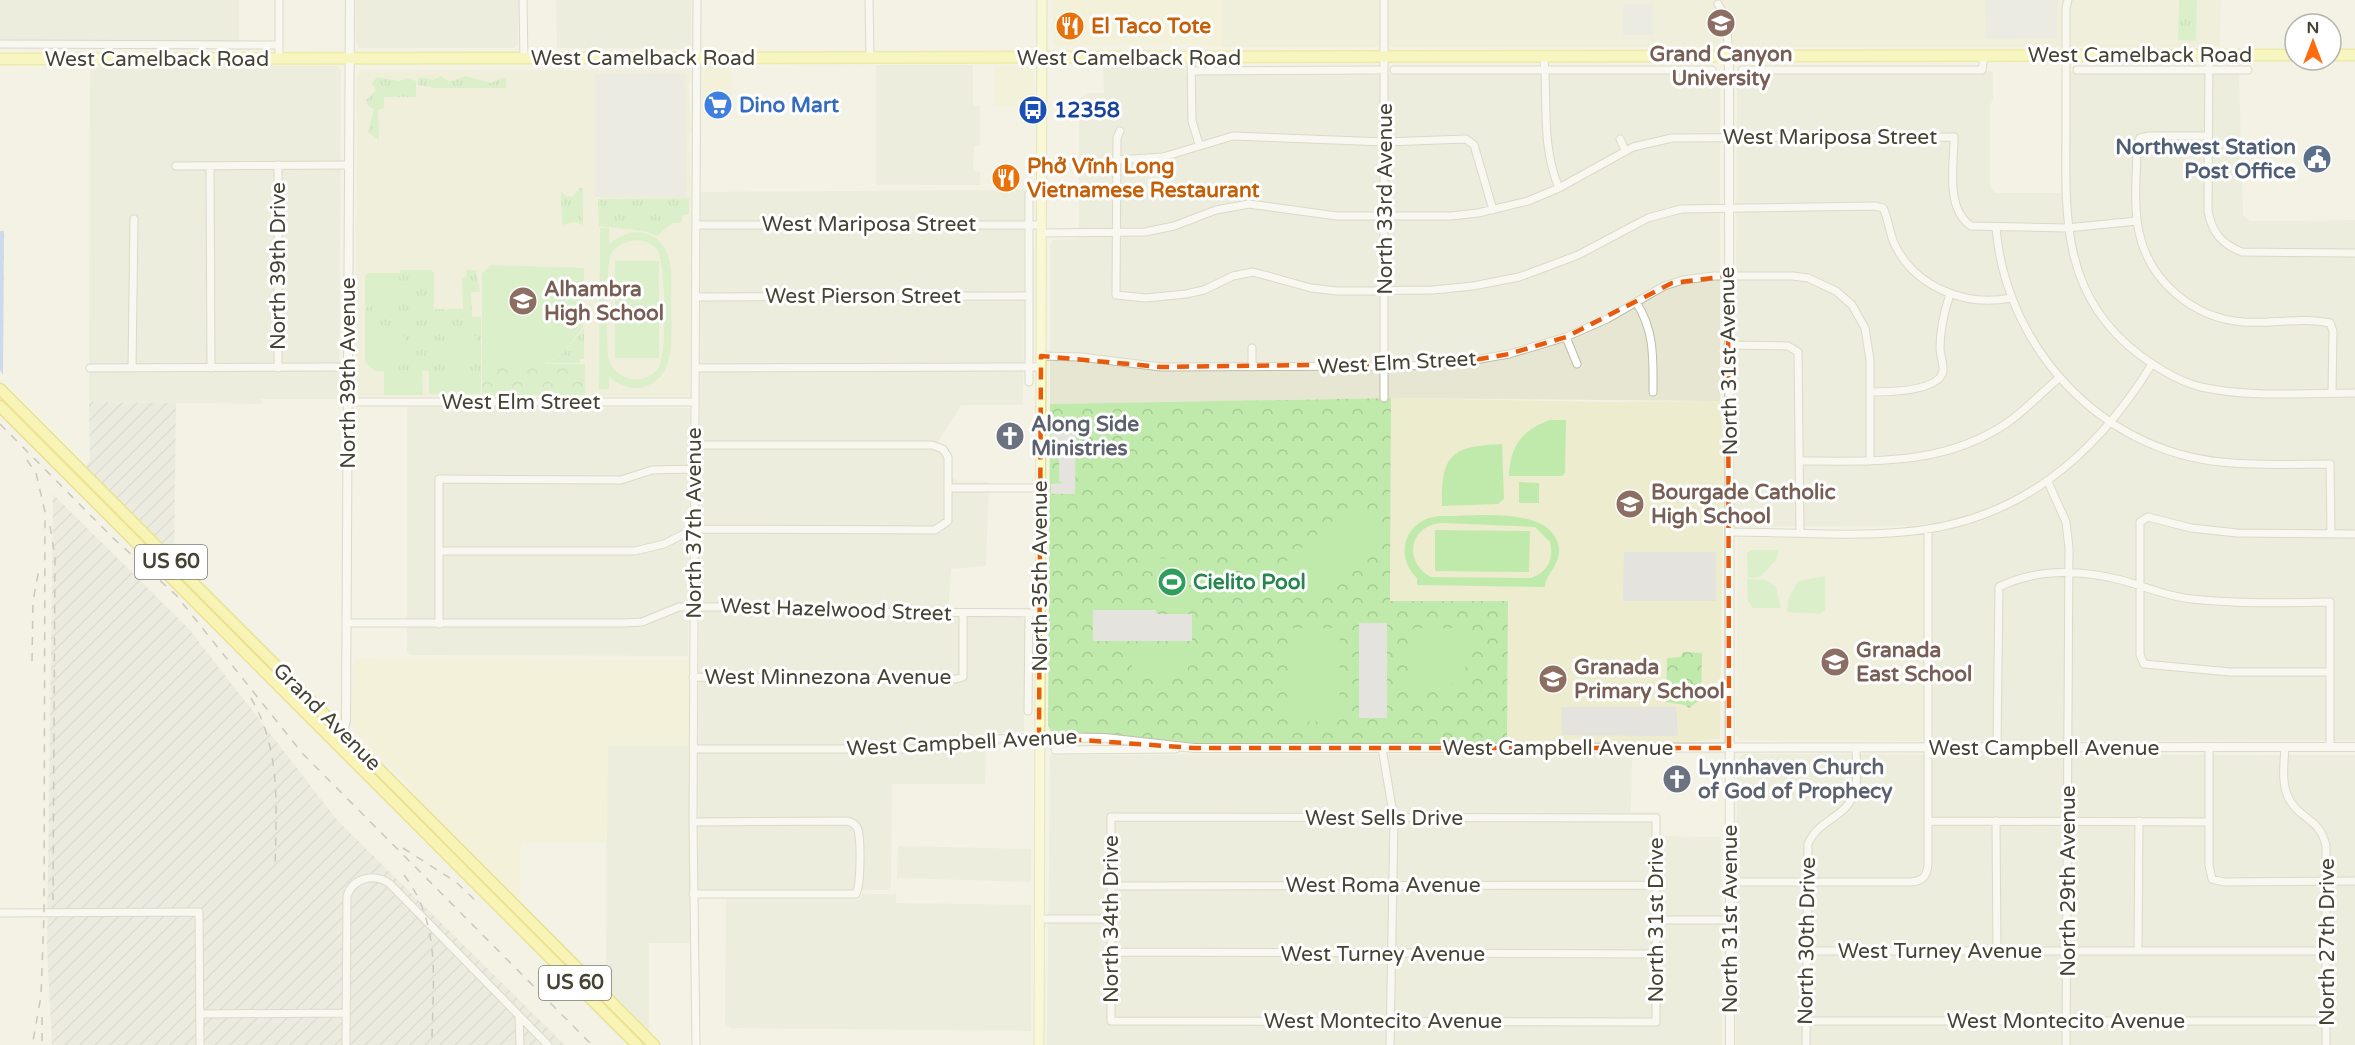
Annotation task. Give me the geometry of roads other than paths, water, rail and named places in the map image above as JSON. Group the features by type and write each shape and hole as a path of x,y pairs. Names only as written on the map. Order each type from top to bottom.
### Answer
{"highway":[{"name":"Grand Avenue","path":"0,389 654,1045"},
{"name":"Grand Avenue","path":"0,406 637,1045"},
{"path":"513,921 522,913"}],"main road":[{"name":"North 35th Avenue","path":"1039,1045 1042,0"},
{"name":"West Camelback Road","path":"0,59 1637,58 2283,55"}],"street":[{"path":"279,0 279,59"},
{"name":"North 39th Avenue","path":"344,734 347,623 350,0"},
{"path":"523,0 524,59"},
{"name":"North 37th Avenue","path":"696,1045 697,945 693,894 693,677 697,0"},
{"path":"869,0 870,58"},
{"name":"North 33rd Avenue","path":"1384,0 1384,398"},
{"path":"2068,0 2067,228 2079,276 2097,310 2118,338 2152,364 2198,386 2230,392 2355,393"},
{"name":"North 31st Avenue","path":"1718,4 1726,17 1729,57 1727,206 1730,532 1730,1045"},
{"name":"West Camelback Road","path":"0,44 279,45"},
{"path":"88,45 88,59"},
{"path":"2209,55 2208,211 2213,230 2228,246 2242,252 2355,253"},
{"path":"1742,70 1982,70 1984,56"},
{"path":"1854,57 1854,70"},
{"path":"1191,58 1192,121 1199,144"},
{"path":"1286,58 1286,70"},
{"path":"1465,58 1466,70"},
{"path":"1544,58 1547,144 1549,162 1558,188"},
{"path":"1637,58 1637,70"},
{"name":"West Camelback Road","path":"1191,71 1378,70"},
{"path":"1394,70 1712,70"},
{"name":"West Camelback Road","path":"2077,70 2248,70"},
{"path":"1120,131 1117,138 1116,160 1116,295 1168,298 1204,290 1233,276 1253,272 1311,288 1385,291 1473,286 1519,277 1578,255 1648,218 1681,209 1727,206 1883,208 1890,236 1904,260 1923,279 1950,294 1986,300 2011,298"},
{"path":"2208,136 2140,138 2137,144 2137,221 2143,247 2152,266 2168,287 2190,305 2234,321 2330,323 2333,331 2332,393"},
{"path":"1116,160 1163,157 1225,137 1385,142 1471,140 1493,210"},
{"name":"West Mariposa Street","path":"696,225 1029,225 1041,229 1115,234 1145,232 1174,226 1216,210 1249,204 1322,215 1451,216 1493,210 1528,201 1558,188 1625,150 1672,138 1728,137 1954,137 1954,196 1957,211 1963,221 1971,226 2067,228 2137,221"},
{"path":"1620,139 1625,150"},
{"name":"North 39th Drive","path":"278,165 278,368"},
{"path":"176,166 349,165"},
{"path":"210,166 211,368"},
{"path":"1029,194 1029,382"},
{"path":"132,368 134,219"},
{"path":"1996,228 2001,264 2011,298 2037,348 2059,378 2078,398 2112,423 2144,442 2177,453 2220,462 2330,464 2331,533"},
{"name":"West Elm Street","path":"695,368 1029,367 1041,361 1082,357 1147,367 1430,366 1509,354 1566,337 1672,283 1695,277 1728,276 1808,278 1825,284 1844,297 1858,313 1868,337 1870,392"},
{"path":"1870,461 1870,392 1913,389 1939,378 1942,371 1941,328 1950,294"},
{"name":"West Pierson Street","path":"696,297 1029,296"},
{"path":"1636,302 1647,321 1653,342 1653,393"},
{"path":"1566,337 1577,364"},
{"path":"1728,345 1788,346 1798,352 1800,532"},
{"path":"1252,348 1252,368"},
{"path":"1730,532 1887,533 1928,529 1998,510 2048,483 2082,454 2112,423 2152,364"},
{"path":"90,368 347,367"},
{"path":"1800,461 1870,461 1928,457 1969,444 2009,421 2059,378"},
{"name":"West Elm Street","path":"347,402 695,402"},
{"path":"439,551 643,550 664,544 694,529 935,530 948,520 948,457 943,449 932,445 694,445"},
{"path":"439,624 439,479 621,480 652,470 694,469"},
{"name":"North 29th Avenue","path":"2048,483 2066,522 2069,572 2066,1045"},
{"path":"949,488 1040,488"},
{"path":"2330,672 2230,672 2144,664 2140,655 2142,519 2148,517 2191,528 2237,533 2355,534"},
{"path":"1730,882 1923,880 1928,869 1928,529"},
{"path":"1997,747 1999,587 2033,577 2069,572 2189,599 2249,603 2330,602 2330,747"},
{"name":"West Hazelwood Street","path":"347,623 633,623 657,617 673,608 694,606 807,607 868,612 1040,613"},
{"name":"West Minnezona Avenue","path":"693,677 963,677 963,613"},
{"path":"1028,711 1029,613"},
{"path":"335,743 344,734"},
{"name":"West Campbell Avenue","path":"694,749 930,749 994,739 1040,737 1105,738 1194,748"},
{"name":"West Campbell Avenue","path":"1055,750 2355,747"},
{"path":"1382,748 1394,819 1390,1045"},
{"name":"North 30th Drive","path":"1806,1045 1806,855 1812,836 1820,825 1846,807 1853,796 1856,748"},
{"path":"2209,748 2209,870 2212,879 2224,882 2355,881"},
{"name":"North 27th Drive","path":"2285,748 2286,791 2293,804 2316,823 2324,837 2327,881 2326,1045"},
{"name":"West Sells Drive","path":"1111,817 1656,818"},
{"name":"North 34th Drive","path":"1111,817 1111,1021"},
{"name":"North 31st Drive","path":"1656,818 1656,1022"},
{"path":"1928,820 2209,822"},
{"path":"1996,821 1997,951"},
{"path":"693,822 848,822 855,825 859,831 856,894 693,894"},
{"path":"2138,951 2139,822"},
{"path":"346,1045 348,892 360,880 370,877 386,881 548,1045"},
{"name":"West Roma Avenue","path":"1111,886 1656,885"},
{"path":"0,913 200,912 200,1045"},
{"path":"1040,919 1111,919"},
{"path":"1656,920 1729,920"},
{"name":"West Turney Avenue","path":"1806,951 2326,951"},
{"name":"West Turney Avenue","path":"1111,952 1656,954"},
{"path":"201,1014 346,1013"},
{"path":"519,1017 520,1045"},
{"name":"West Montecito Avenue","path":"1111,1021 1656,1022"},
{"name":"West Montecito Avenue","path":"1806,1021 2326,1021"}],"water":[{"path":"0,231 4,231 3,375 0,370"}],"railway":[{"path":"0,424 112,537 176,595 302,753 592,1045"},
{"path":"27,460 36,473 45,512 44,913 41,996 33,1041"},
{"path":"50,526 55,557 53,900"},
{"path":"32,661 33,601 39,569"},
{"path":"251,698 268,739 275,781 275,869"},
{"path":"403,848 456,882 480,905"},
{"path":"404,875 416,894 430,935 433,957 432,1045"},
{"path":"42,1017 42,1045"}],"place":[{"name":"Grand Canyon University","path":"1721,23"},
{"name":"El Taco Tote","path":"1070,26"},
{"name":"Dino Mart","path":"718,105"},
{"name":"12358","path":"1033,110"},
{"name":"Northwest Station Post Office","path":"2317,159"},
{"name":"Phở Vĩnh Long Vietnamese Restaurant","path":"1006,178"},
{"name":"Alhambra High School","path":"523,301"},
{"name":"Along Side Ministries","path":"1010,436"},
{"name":"Bourgade Catholic High School","path":"1630,504"},
{"name":"Cielito Pool","path":"1172,582"},
{"name":"Granada East School","path":"1835,662"},
{"name":"Granada Primary School","path":"1553,679"},
{"name":"Lynnhaven Church of God of Prophecy","path":"1677,779"}]}
